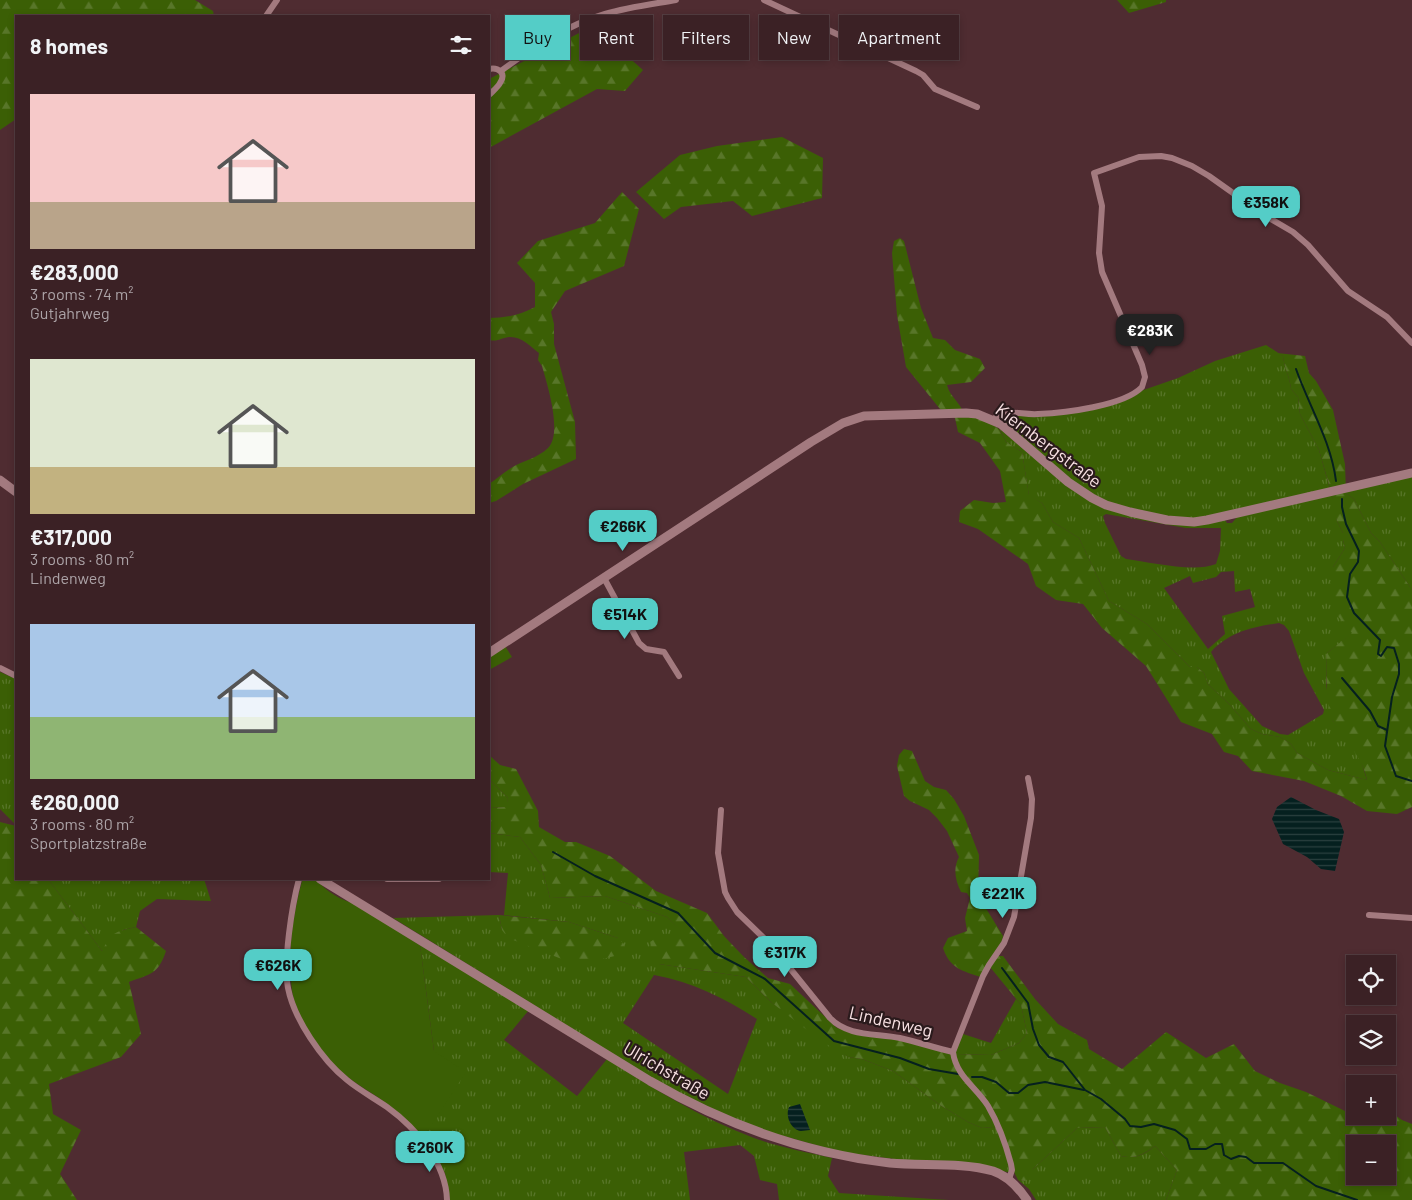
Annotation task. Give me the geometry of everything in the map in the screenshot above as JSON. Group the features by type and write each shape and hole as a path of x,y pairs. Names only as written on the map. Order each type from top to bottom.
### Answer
{"street":[{"path":"267,15 278,0"},
{"path":"501,71 531,49 591,18 619,10 676,0"},
{"path":"764,0 916,71 923,75 935,89 977,107"},
{"path":"490,69 501,71"},
{"path":"490,94 500,84 502,79 501,71"},
{"path":"994,420 996,416 1003,413 1037,414 1104,404 1134,393 1142,386 1145,377 1142,364 1107,284 1100,262 1102,206 1094,173 1127,160 1149,156 1172,158 1192,166 1302,240 1344,287 1387,317 1412,343"},
{"name":"Kiernbergstraße","path":"490,652 811,442 843,423 878,414 966,413 994,420 1080,492 1130,512 1182,522 1207,520 1412,473"},
{"path":"0,480 15,491"},
{"path":"604,578 639,643 646,649 664,652 679,676"},
{"path":"0,668 15,676"},
{"path":"1009,1179 1012,1170 1011,1164 996,1122 985,1102 969,1085 956,1065 953,1052 983,976 1004,943 1014,917 1032,799 1028,778"},
{"name":"Lindenweg","path":"721,810 718,853 725,892 728,898 737,912 772,946 830,1018 848,1030 895,1037 953,1052"},
{"path":"299,880 292,916 287,978 290,997 308,1032 338,1072 398,1116 414,1132 440,1170 445,1181 447,1200"},
{"name":"Ulrichstraße","path":"322,880 650,1081 721,1118 770,1137 840,1155 891,1163 991,1170 1009,1179 1027,1200"},
{"path":"1369,915 1412,918"}],"green space":[{"path":"0,0 195,0 213,11 214,15 15,15 15,120 0,130"},
{"path":"1117,0 1166,0 1166,2 1129,13"},
{"path":"580,33 580,60 632,60 643,70 625,91 597,89 490,147 490,78 526,60 570,60 570,38"},
{"path":"782,137 823,158 822,198 752,216 733,201 681,207 664,219 636,192 680,155 717,146"},
{"path":"622,192 639,209 624,266 565,291 551,312 554,324 554,344 575,422 576,459 523,484 490,503 490,483 511,468 535,457 548,448 552,441 554,420 542,366 538,360 539,353 517,338 509,337 490,340 490,318 513,316 535,307 535,283 517,263 538,241 595,223"},
{"path":"900,238 904,241 921,308 933,338 945,340 955,350 980,359 985,368 971,382 947,385 950,393 964,414 990,423 999,429 1006,442 1022,452 1029,495 1042,503 1053,522 1079,538 1109,601 1147,624 1190,667 1197,667 1204,673 1208,684 1251,729 1262,734 1280,737 1291,744 1297,753 1328,770 1367,780 1358,757 1331,716 1326,679 1327,653 1352,633 1333,610 1330,588 1333,567 1345,548 1343,533 1333,508 1332,495 1319,450 1300,414 1298,397 1291,389 1283,356 1277,353 1305,356 1309,373 1316,381 1333,410 1345,464 1346,493 1354,499 1371,533 1380,542 1412,590 1412,807 1397,814 1367,811 1341,796 1304,781 1252,771 1238,756 1224,752 1212,734 1181,722 1146,666 1102,628 1083,604 1056,600 1036,586 1028,564 978,529 959,522 960,511 974,500 993,503 1006,502 1000,471 980,443 958,432 955,418 940,409 906,367 897,315 892,253 894,241"},
{"path":"1266,345 1283,356 1291,389 1298,397 1300,414 1319,450 1330,489 1208,518 1167,518 1103,501 1083,491 1002,420 1009,415 1089,409 1178,378 1215,361"},
{"path":"999,428 1071,489 1128,514 1225,520 1227,523 1232,523 1238,516 1332,495 1337,521 1343,533 1345,548 1333,567 1353,633 1327,653 1326,685 1333,721 1360,758 1367,780 1328,770 1297,753 1291,744 1280,737 1262,734 1251,729 1208,684 1204,673 1197,667 1190,667 1147,624 1109,601 1079,538 1053,522 1042,503 1029,496 1022,452 1006,442","holes":["1106,514 1186,528 1221,528 1220,551 1216,564 1184,567 1126,559 1121,556 1105,523 1103,516","1234,571 1235,592 1250,589 1255,607 1222,616 1225,634 1208,649 1164,588 1190,576 1193,583 1216,577 1221,572","1279,623 1284,625 1289,631 1304,673 1324,710 1323,714 1288,735 1280,734 1262,726 1229,689 1211,652 1234,635"]},
{"path":"1412,470 1412,590 1380,542 1371,533 1354,499 1346,493 1346,486"},
{"path":"505,646 512,657 490,669 490,655"},
{"path":"0,672 15,679 15,824 0,809"},
{"path":"904,749 912,751 925,781 934,787 946,790 954,799 964,816 979,855 978,896 980,904 987,910 1003,936 981,977 963,971 953,965 943,948 948,938 967,931 965,918 970,898 967,893 961,892 957,883 955,870 959,857 947,831 929,810 904,796 897,766 899,755"},
{"path":"490,756 500,765 516,769 538,811 539,827 565,842 576,842 610,856 656,891 707,913 724,936 744,957 768,978 790,984 837,1028 920,1044 955,1054 991,1055 1019,1043 1027,1033 1021,1005 990,967 998,956 1003,956 1035,999 1058,1024 1087,1040 1089,1049 1122,1069 1166,1032 1206,1058 1234,1044 1255,1071 1346,1111 1346,1125 1396,1125 1396,1116 1412,1124 1412,1200 1166,1200 1177,1170 1155,1146 1139,1156 1121,1156 1105,1127 1077,1128 1033,1169 1031,1177 1025,1181 1018,1180 1014,1172 1014,1160 1004,1149 994,1127 982,1128 968,1122 940,1105 893,1071 862,1059 848,1057 821,1041 771,1002 746,977 659,964 650,942 662,934 684,935 667,917 605,896 550,898 541,865 520,837 490,833 490,808 506,807 508,798 490,780"},
{"path":"490,780 508,798 507,807 490,808"},
{"path":"0,822 15,826 15,880 49,880 102,951 111,936 123,930 136,927 166,951 160,965 152,973 129,982 141,1034 121,1057 49,1084 53,1114 81,1130 60,1174 77,1200 0,1200"},
{"path":"490,833 520,837 541,865 550,898 605,896 667,917 685,935 659,964 746,977 771,1002 848,1057 862,1059 893,1071 940,1105 968,1122 982,1128 994,1127 1014,1160 1014,1172 983,1166 917,1162 841,1152 751,1127 673,1091 393,918 499,915 502,930 618,938 569,922 504,915 508,873 490,872","holes":["654,975 682,982 708,992 757,1019 728,1094 623,1023"]},
{"path":"49,880 204,880 211,901 157,899 140,911 136,927 123,930 102,951"},
{"path":"316,880 334,894 356,904 420,945 434,1051 466,1072 423,1138 390,1106 335,1066 319,1047 304,1023 294,1000 290,963 296,907 302,881"},
{"path":"499,915 569,922 618,938 624,944 623,954 577,965 508,938 502,930"},
{"path":"420,945 529,1010 504,1040 577,1096 607,1059 678,1102 734,1130 773,1144 832,1158 828,1176 839,1193 949,1200 779,1200 777,1184 760,1180 754,1156 740,1145 684,1152 690,1200 450,1200 445,1173 423,1138 434,1051"},
{"path":"1016,999 1021,1005 1027,1033 1019,1043 991,1055 955,1054 963,1034 991,1043"},
{"path":"1105,1127 1121,1156 1140,1156 1155,1146 1177,1170 1166,1200 1036,1200 1029,1189 1018,1180 1025,1181 1033,1169 1077,1128"}],"water":[{"path":"1291,797 1339,819 1344,832 1335,871 1321,869 1307,857 1283,844 1272,819 1277,807"},
{"path":"800,1104 810,1130 797,1130 790,1122 789,1107"}],"waterway":[{"path":"1296,369 1325,438 1336,481"},
{"path":"1342,499 1346,524 1359,551 1358,562 1350,574 1347,597 1354,613 1380,640 1378,654 1381,656 1387,647 1394,648 1399,664 1399,674 1392,697 1385,746 1396,776 1412,781"},
{"path":"1342,678 1370,711 1378,726 1387,730"},
{"path":"553,852 595,876 678,913 715,953 765,979 834,1041 900,1058 929,1069 958,1074"},
{"path":"1002,968 1028,1003 1033,1029 1039,1045 1049,1057 1063,1062 1085,1090 1101,1099 1125,1119 1130,1126 1141,1127 1154,1124 1175,1130 1187,1139 1190,1149 1206,1149 1215,1144 1222,1144 1224,1155 1231,1159 1239,1156 1246,1157 1254,1163 1283,1163 1316,1186 1357,1200"},
{"path":"972,1077 982,1077 996,1082 1009,1093 1018,1093 1028,1085 1045,1082 1084,1090"}]}
